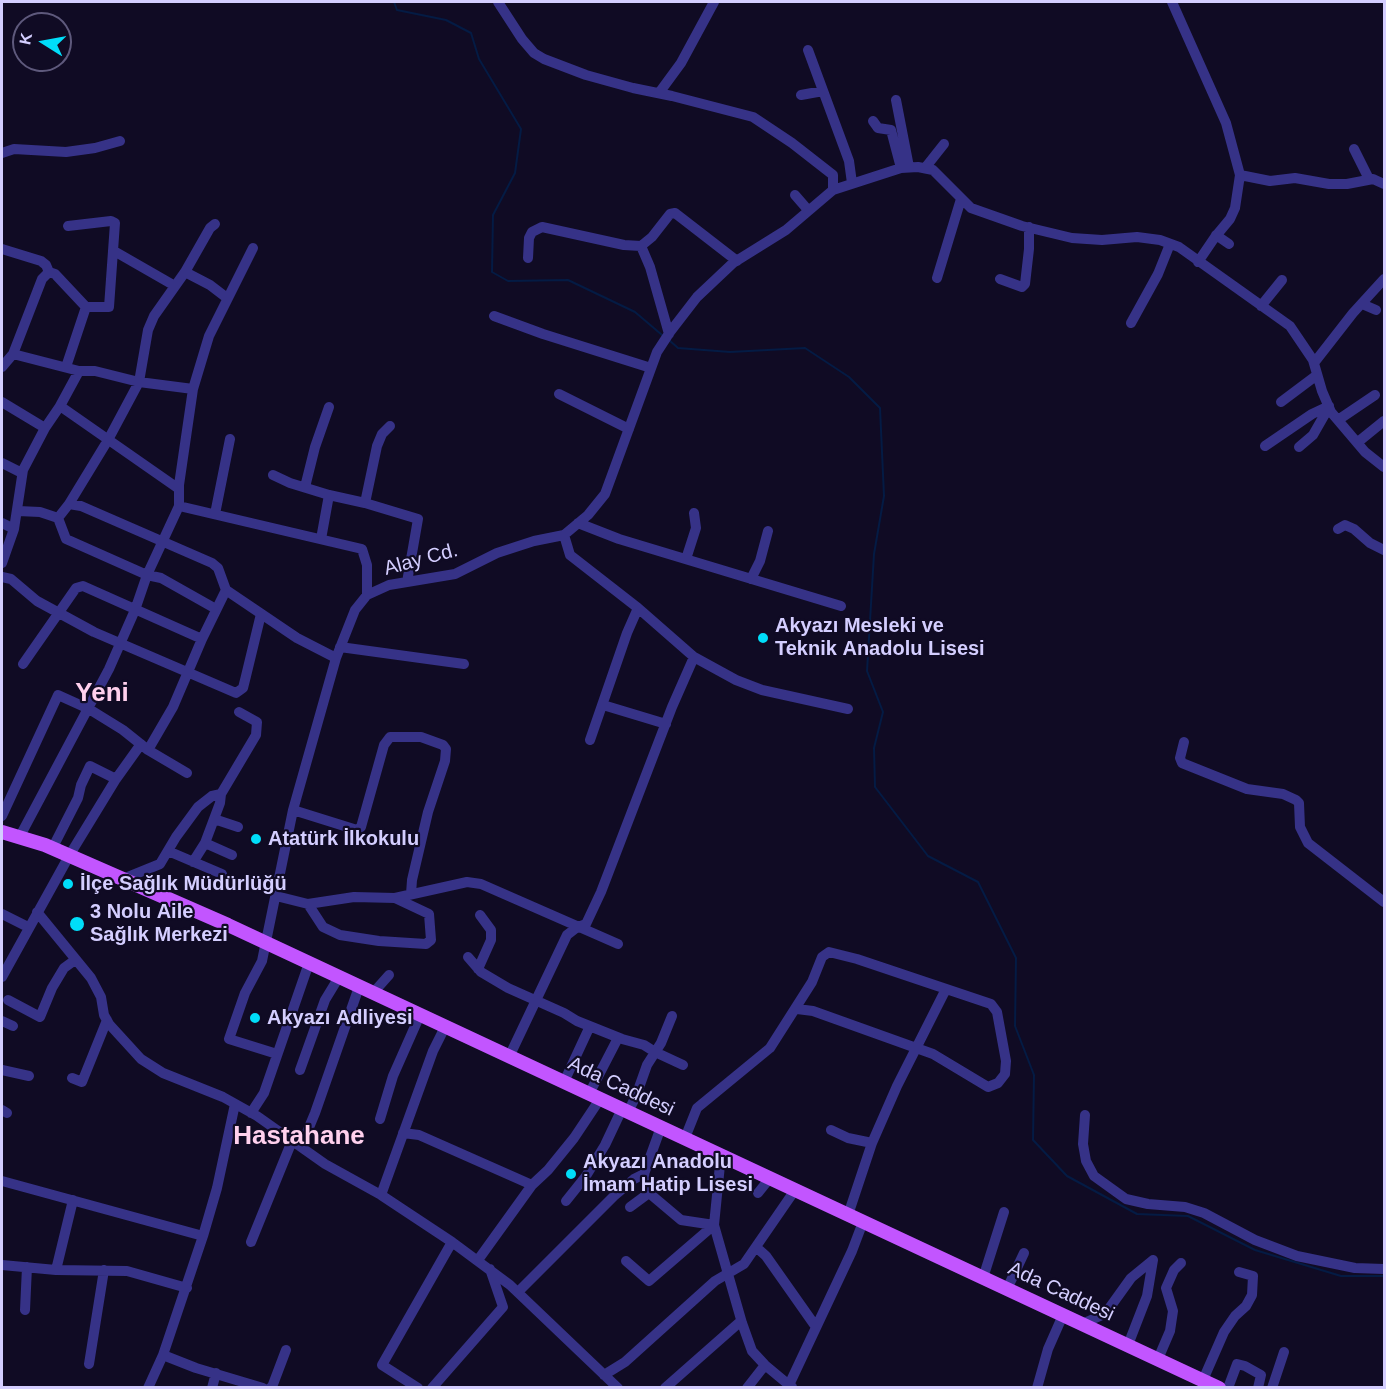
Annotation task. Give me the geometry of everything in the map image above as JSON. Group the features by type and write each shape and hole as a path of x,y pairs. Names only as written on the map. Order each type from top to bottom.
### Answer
{"main road":[{"name":"Ada Caddesi","path":"2,832 52,849 123,879 309,963 1219,1388"}],"street":[{"path":"498,2 534,53 586,75 753,117 792,143 833,175 833,190"},
{"path":"659,93 681,63 714,2"},
{"path":"1172,2 1226,123 1240,175 1235,208 1230,219 1198,262"},
{"path":"808,50 849,160 852,183"},
{"path":"801,96 823,91"},
{"path":"896,100 905,167"},
{"path":"873,121 878,128 891,130 905,167"},
{"path":"2,153 14,149 66,152 95,148 120,141"},
{"path":"925,168 944,144"},
{"path":"1354,149 1369,179"},
{"path":"905,167 933,170 971,208 1029,227 1072,238 1102,240 1137,237 1160,240 1179,247 1290,326 1314,363 1329,406 1338,420 1358,442 1383,463"},
{"name":"Alay Cd.","path":"277,1054 229,1039 245,993 262,961 293,810 338,653 355,610 367,595 389,585 454,574 497,554 534,541 564,535 606,494 657,352 697,297 737,261 786,230 833,190 905,167"},
{"path":"1240,175 1270,181 1295,178 1329,184 1347,184 1369,179 1384,184"},
{"path":"795,195 808,210"},
{"path":"937,278 961,199"},
{"path":"528,258 529,238 532,232 542,227 624,245 641,246 652,237 670,214 675,213 737,261"},
{"path":"2,249 41,261 49,272 55,274 86,307 109,307 115,223 111,221 68,226"},
{"path":"58,519 108,440 139,381 148,330 154,316 185,272 210,228 215,224"},
{"path":"1000,279 1022,286 1025,284 1029,227"},
{"path":"1216,235 1229,244"},
{"path":"1131,323 1158,274 1170,244"},
{"path":"641,246 650,267 669,333"},
{"path":"19,838 89,710 121,643 147,575 179,506 179,489 193,389 209,336 253,248"},
{"path":"114,251 175,285"},
{"path":"2,366 13,354 42,279 49,272"},
{"path":"185,272 210,285 227,298"},
{"path":"1261,306 1282,279"},
{"path":"1314,363 1384,279"},
{"path":"1362,304 1376,310"},
{"path":"66,367 86,307"},
{"path":"494,316 651,368"},
{"path":"13,354 79,371 95,370 139,381 193,389"},
{"path":"2,563 18,511 22,473 45,428 79,371"},
{"path":"1281,402 1317,375"},
{"path":"559,394 629,429"},
{"path":"1338,420 1375,395"},
{"path":"2,402 45,428"},
{"path":"60,406 179,489"},
{"path":"305,487 329,406"},
{"path":"1265,446 1312,414 1329,406"},
{"path":"1299,447 1313,435 1329,406"},
{"path":"1358,442 1384,421"},
{"path":"365,503 377,446 382,434 390,426"},
{"path":"215,514 230,439"},
{"path":"2,463 22,473"},
{"path":"273,475 290,483 329,495 418,519 407,582"},
{"path":"321,539 329,495"},
{"path":"69,504 81,506 212,563 218,568 226,590 297,638 338,653 464,664"},
{"path":"179,506 362,549 367,565 367,595"},
{"path":"18,511 40,512 58,519 66,539 147,575 161,578 216,609"},
{"path":"686,559 696,528 694,513"},
{"path":"2,523 14,529"},
{"path":"578,523 619,539 841,606"},
{"path":"1338,529 1346,525 1370,543 1384,550"},
{"path":"751,579 760,561 768,531"},
{"path":"564,535 570,555 638,608 694,657 736,680 762,690 848,709"},
{"path":"2,577 11,579 37,601 58,614 236,693 243,688 261,614"},
{"path":"23,664 76,588 83,586 202,639"},
{"path":"2,977 6,958 28,927 116,779 144,747 173,707 226,590"},
{"path":"590,740 638,608"},
{"path":"509,1057 567,935 586,924 601,892 694,657"},
{"path":"2,816 58,695 123,730 144,747 187,773"},
{"path":"603,705 666,724"},
{"path":"193,862 205,843 221,794 256,735 257,722 239,712"},
{"path":"293,810 357,830 361,827 384,745 390,737 421,737 443,744 446,749 445,761 428,812 412,880 411,894"},
{"path":"1184,741 1180,758 1184,764 1247,789 1283,794 1296,800 1299,803 1300,827 1308,843 1384,902"},
{"path":"52,849 78,798 90,766 116,779"},
{"path":"123,879 160,864 198,807 212,796 221,794"},
{"path":"214,819 238,827"},
{"path":"205,843 232,855"},
{"path":"168,851 222,874"},
{"path":"276,896 308,904 354,897 395,898 467,882 481,884 618,944"},
{"path":"308,904 323,927 340,935 379,941 426,944 431,940 429,915 395,898"},
{"path":"37,912 91,978 101,997 107,1020 141,1059 163,1073 192,1084 251,1113 325,1164 381,1196 452,1242 518,1292 618,1388"},
{"path":"2,914 28,927"},
{"path":"478,969 491,940 491,930 480,915"},
{"path":"685,1138 698,1108 770,1048 797,1009 812,982 822,957 829,952 857,959 991,1004 997,1012 1005,1053 1005,1074 998,1083 988,1087 933,1054 813,1011 797,1009"},
{"path":"468,957 478,969 508,988 618,1038 644,1045 683,1065"},
{"path":"8,1000 40,1017 52,988 64,968 75,960"},
{"path":"251,1113 264,1093 309,963"},
{"path":"373,993 388,975"},
{"path":"300,1070 325,1000 339,977"},
{"path":"251,1242 295,1143 305,1137 359,987"},
{"path":"848,1215 872,1143 897,1086 946,990"},
{"path":"380,1119 393,1076 420,1015"},
{"path":"566,1201 586,1176 625,1110 636,1096 647,1065 661,1044 672,1016"},
{"path":"72,1078 81,1082 107,1020"},
{"path":"2,1021 14,1026"},
{"path":"564,1082 590,1026"},
{"path":"381,1196 433,1051 445,1027"},
{"path":"478,1260 532,1185 548,1170 574,1138 595,1096 618,1038"},
{"path":"2,1070 29,1076"},
{"path":"148,1388 163,1355 203,1236 217,1188 235,1104"},
{"path":"1085,1115 1083,1144 1086,1161 1094,1176 1126,1199 1148,1204 1185,1207 1204,1213 1256,1240 1297,1256 1355,1268 1384,1269"},
{"path":"661,1127 644,1174 649,1193 681,1220 714,1225"},
{"path":"831,1130 848,1138 872,1143"},
{"path":"403,1133 419,1135 532,1185"},
{"path":"721,1155 714,1225 741,1321 752,1351 790,1386 863,1222"},
{"path":"518,1292 608,1203 634,1179 644,1174"},
{"path":"758,1193 770,1178"},
{"path":"2,1181 203,1236"},
{"path":"604,1375 625,1362 715,1281 744,1264 795,1190"},
{"path":"630,1207 649,1193"},
{"path":"56,1270 73,1200"},
{"path":"983,1278 1004,1212"},
{"path":"626,1261 649,1281 714,1225"},
{"path":"418,1388 382,1365 452,1242"},
{"path":"756,1247 766,1256 816,1327"},
{"path":"1007,1288 1024,1253"},
{"path":"1082,1324 1108,1310 1131,1278 1154,1260 1147,1296 1128,1345"},
{"path":"1158,1359 1170,1331 1173,1311 1166,1288 1174,1270 1181,1263"},
{"path":"2,1265 56,1270 127,1271 187,1288"},
{"path":"25,1310 27,1267"},
{"path":"432,1388 503,1307 489,1268"},
{"path":"89,1364 104,1270"},
{"path":"1203,1380 1224,1332 1235,1316 1246,1306 1252,1295 1253,1276 1239,1272"},
{"path":"1037,1388 1048,1349 1063,1315"},
{"path":"665,1388 741,1321"},
{"path":"270,1388 286,1350"},
{"path":"1272,1388 1284,1352"},
{"path":"163,1355 196,1368 263,1388"},
{"path":"1228,1388 1237,1364 1261,1375 1258,1388"},
{"path":"747,1388 765,1365"},
{"path":"212,1388 216,1373"}],"waterway":[{"path":"394,2 397,10 446,20 471,33 479,59 521,129 515,173 493,215 492,272 508,281 568,280 635,312 662,335"},
{"path":"669,340 678,348 730,352 805,348 849,377 880,408 884,496 874,554 867,671 883,712 874,748 875,787 928,856 978,882 1016,958 1015,1026 1034,1075 1033,1140 1067,1176 1137,1214 1188,1216 1255,1250 1341,1276 1384,1276"}],"place":[{"name":"Akyazı Mesleki ve Teknik Anadolu Lisesi","path":"763,638"},
{"name":"Atatürk İlkokulu","path":"256,839"},
{"name":"İlçe Sağlık Müdürlüğü","path":"68,884"},
{"name":"3 Nolu Aile Sağlık Merkezi","path":"77,924"},
{"name":"Akyazı Adliyesi","path":"255,1018"},
{"name":"Akyazı Anadolu İmam Hatip Lisesi","path":"571,1174"}],"district":[{"name":"Yeni","path":"102,694"},
{"name":"Hastahane","path":"299,1137"}]}
